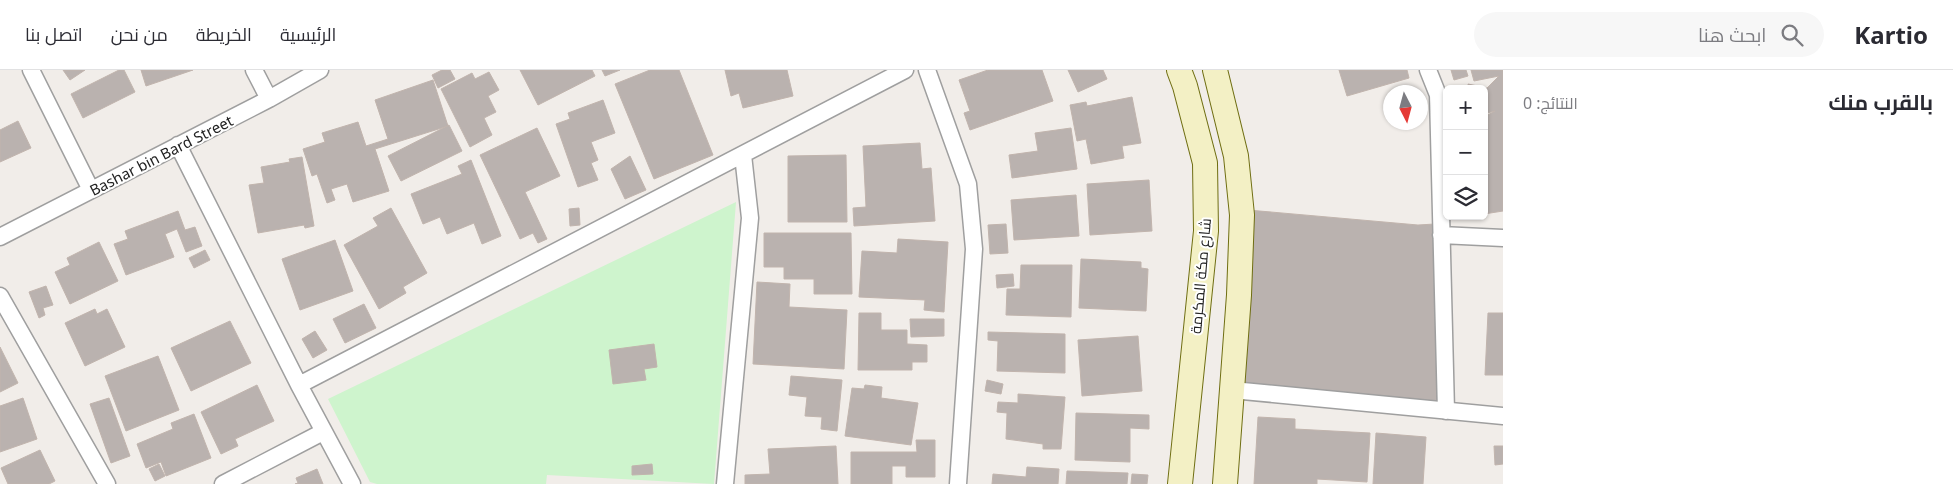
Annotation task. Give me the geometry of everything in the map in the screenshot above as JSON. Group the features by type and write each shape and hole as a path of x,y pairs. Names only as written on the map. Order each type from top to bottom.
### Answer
{"main road":[{"name":"شارع مكة المكرمة","path":"1179,70 1185,86 1204,163 1206,231 1180,484"},
{"path":"1215,70 1236,156 1242,215 1225,484"}],"street":[{"path":"31,70 92,190"},
{"path":"254,70 269,99"},
{"name":"Bashar bin Bard Street","path":"0,237 269,99 320,70"},
{"path":"299,385 905,70"},
{"path":"927,70 968,184 974,249 958,484"},
{"path":"1428,70 1438,95 1446,410"},
{"path":"178,145 323,432 352,484"},
{"path":"725,484 750,218 743,155"},
{"path":"1441,235 1503,238"},
{"path":"0,296 107,484"},
{"path":"1232,390 1503,416"},
{"path":"223,484 323,432"}],"green space":[{"path":"736,202 714,484 547,475 546,484 377,484 370,482 328,399"}],"building":[{"path":"63,70 85,70 70,80"},
{"path":"119,70 124,70 135,92 83,118 71,94"},
{"path":"141,70 193,70 146,86"},
{"path":"442,70 450,70 455,79 438,88 432,75"},
{"path":"520,70 592,70 595,76 538,105"},
{"path":"602,70 620,70 605,76"},
{"path":"650,70 679,70 713,155 654,179 615,84"},
{"path":"725,70 787,70 793,96 743,108 739,93 731,96"},
{"path":"988,70 1042,70 1053,101 970,130 964,113 970,111 959,80"},
{"path":"1068,70 1103,70 1107,79 1078,92"},
{"path":"1339,70 1407,70 1409,78 1347,96"},
{"path":"1451,70 1466,70 1468,76 1454,80"},
{"path":"1471,70 1503,70 1503,211 1488,213 1488,115 1495,111 1488,113 1488,87 1499,76 1474,81"},
{"path":"489,72 499,90 488,96 496,112 484,118 492,135 470,147 441,89 472,73 475,79"},
{"path":"433,80 448,126 375,149 389,191 353,202 347,184 331,189 335,200 327,203 317,174 312,176 303,149 325,142 322,133 358,122 366,146 388,139 375,100"},
{"path":"1132,97 1141,143 1122,146 1124,158 1091,164 1086,139 1077,141 1070,105 1086,102 1087,106"},
{"path":"603,100 615,133 591,142 598,160 591,163 598,180 578,187 556,124 570,119 568,113"},
{"path":"18,121 31,148 0,162 0,130"},
{"path":"449,125 462,151 401,181 388,156"},
{"path":"537,128 560,176 525,192 547,239 538,243 533,233 520,239 480,155"},
{"path":"1071,128 1077,169 1012,178 1009,155 1038,151 1035,133"},
{"path":"920,143 922,169 931,168 935,221 854,226 853,208 866,207 863,146"},
{"path":"846,155 847,222 788,222 788,156"},
{"path":"630,156 646,190 625,199 611,169"},
{"path":"302,157 314,226 305,228 304,225 258,233 249,185 264,183 261,167 290,162 289,159"},
{"path":"471,160 501,236 482,244 474,223 447,234 440,217 423,224 411,194 462,174 458,166"},
{"path":"1149,180 1152,231 1090,235 1087,184"},
{"path":"1076,195 1079,236 1014,240 1011,200"},
{"path":"391,208 427,273 403,287 406,293 379,309 344,245 378,226 373,218"},
{"path":"579,208 580,225 570,226 569,209"},
{"path":"1248,210 1418,225 1435,224 1440,404 1238,386"},
{"path":"178,211 185,230 195,227 202,246 186,252 177,229 165,234 174,257 126,275 114,244 128,239 125,231"},
{"path":"1006,224 1008,253 990,254 988,225"},
{"path":"764,233 851,233 852,294 814,294 814,279 784,279 784,267 764,267"},
{"path":"898,239 948,242 944,312 924,310 925,300 859,297 862,251 897,253"},
{"path":"335,240 353,291 300,310 282,259"},
{"path":"99,242 118,281 70,304 55,272 70,265 67,258"},
{"path":"205,250 210,260 194,268 189,258"},
{"path":"1081,259 1141,262 1141,268 1148,269 1146,311 1079,308"},
{"path":"1021,265 1072,265 1071,317 1006,315 1007,289 1020,289"},
{"path":"1013,274 1014,286 997,288 996,275"},
{"path":"757,282 790,284 789,307 847,310 844,369 753,364"},
{"path":"46,286 53,305 43,308 45,315 39,318 29,292"},
{"path":"364,304 376,328 345,343 333,319"},
{"path":"95,309 97,314 107,309 125,347 85,366 65,323"},
{"path":"859,313 881,313 881,330 907,330 907,344 927,345 927,362 912,362 912,370 858,370"},
{"path":"1488,313 1503,313 1503,375 1485,375"},
{"path":"910,319 944,319 944,336 911,337"},
{"path":"230,321 251,363 191,391 171,348"},
{"path":"315,331 327,350 313,358 302,339"},
{"path":"988,332 1065,334 1065,373 997,371 998,341 988,340"},
{"path":"1138,336 1142,391 1082,396 1078,340"},
{"path":"654,344 657,367 644,369 646,380 613,384 609,350"},
{"path":"0,347 18,383 0,392"},
{"path":"158,356 179,410 126,431 105,376"},
{"path":"791,376 842,380 837,431 821,429 822,417 805,416 807,397 789,395"},
{"path":"987,380 1003,384 1001,394 985,391"},
{"path":"257,385 274,421 235,439 238,446 221,454 201,412"},
{"path":"865,385 882,387 881,398 918,403 911,445 845,436 852,388 864,389"},
{"path":"1018,394 1065,397 1061,449 1043,449 1043,444 1006,439 1007,413 997,412 998,402 1018,403"},
{"path":"23,398 37,439 0,452 0,406"},
{"path":"109,398 130,456 111,463 90,404"},
{"path":"1076,413 1149,415 1149,429 1130,428 1130,462 1075,460"},
{"path":"194,414 211,458 166,476 161,462 146,468 137,444 173,429 171,423"},
{"path":"1258,417 1295,419 1295,429 1370,433 1367,482 1317,479 1317,484 1254,484"},
{"path":"1376,433 1426,437 1423,484 1373,484"},
{"path":"916,440 935,440 935,477 906,477 906,466 892,466 892,484 851,484 851,452 917,452"},
{"path":"836,446 838,484 745,484 745,475 770,474 768,449"},
{"path":"1494,446 1503,446 1503,464 1495,465"},
{"path":"40,450 55,481 49,484 8,484 1,468"},
{"path":"159,464 165,476 155,481 149,469"},
{"path":"652,464 653,474 632,475 632,466"},
{"path":"1027,467 1059,469 1058,484 992,484 993,474 1026,477"},
{"path":"317,469 323,484 295,484 298,483 296,478"},
{"path":"1067,471 1128,473 1127,484 1066,484"},
{"path":"1132,474 1148,475 1147,484 1131,484"}]}
